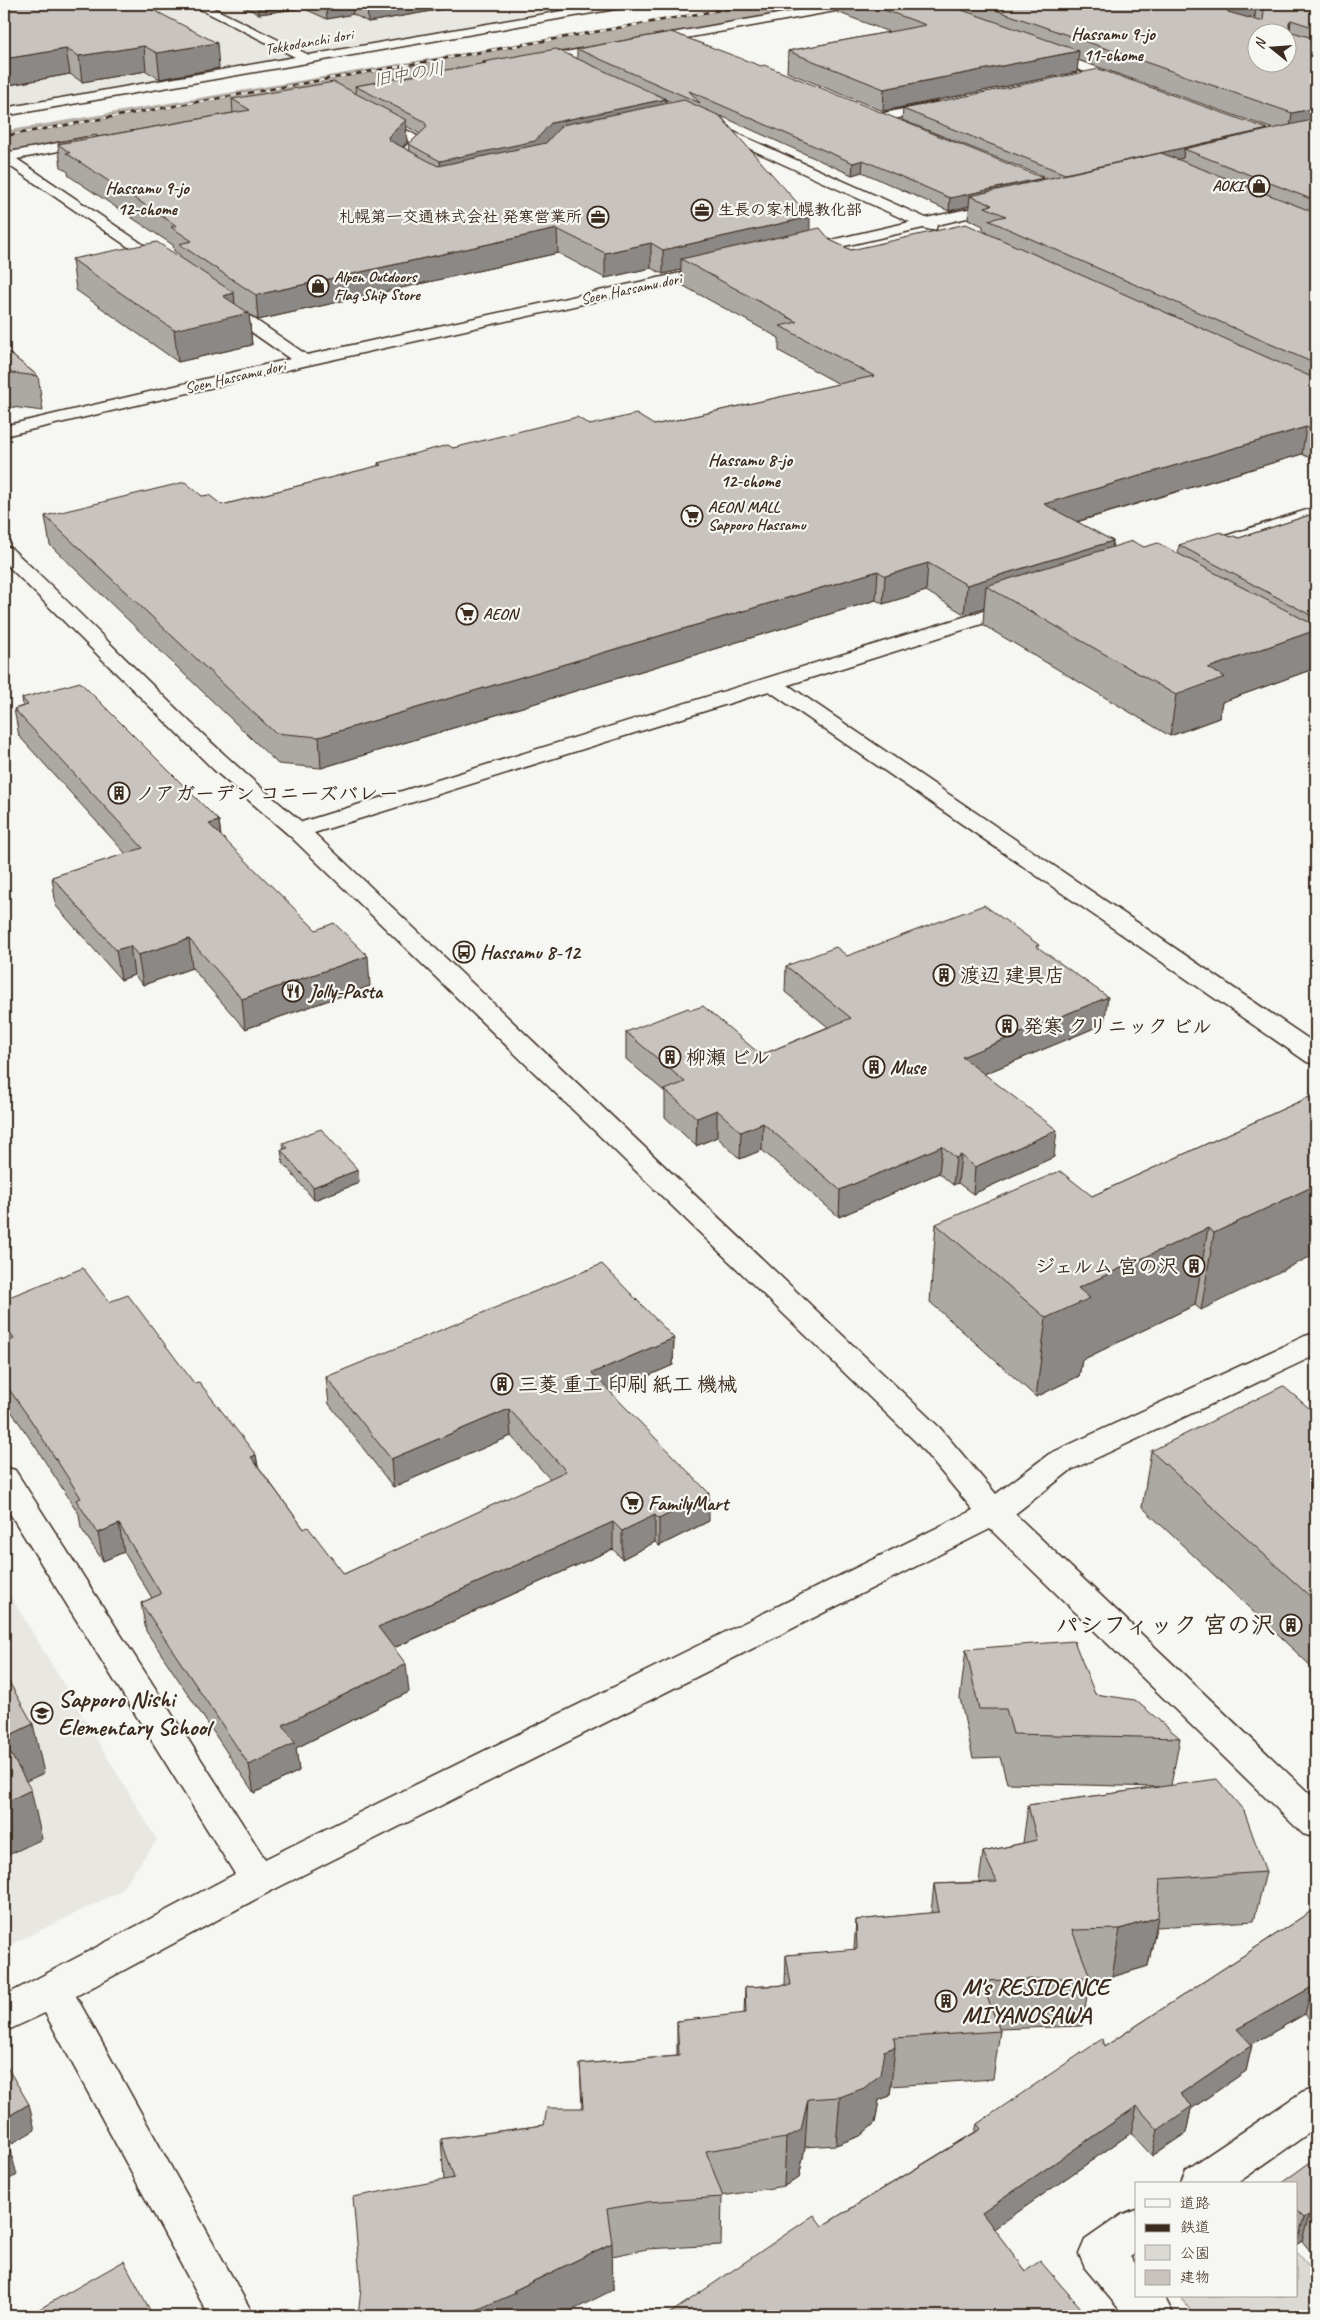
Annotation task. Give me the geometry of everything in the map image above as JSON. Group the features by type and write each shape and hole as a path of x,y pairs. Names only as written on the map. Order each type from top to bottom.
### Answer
{"street":[{"path":"196,4 308,59"},
{"name":"Tekkodanchi dori","path":"4,112 620,4"},
{"path":"519,64 852,4"},
{"path":"679,35 706,46"},
{"path":"1033,49 1140,87"},
{"path":"557,57 583,69"},
{"path":"1070,79 1099,72"},
{"path":"902,125 879,116 952,103"},
{"path":"362,110 419,141 398,161 414,170"},
{"path":"696,119 950,235"},
{"path":"4,157 112,137"},
{"path":"4,157 181,277"},
{"path":"785,255 1018,202"},
{"name":"Soen Hassamu dori","path":"4,431 304,360 728,267"},
{"path":"205,293 304,360"},
{"path":"1183,555 1316,513"},
{"path":"4,552 44,587 254,797 298,832 929,1436 994,1513 1316,1823"},
{"path":"298,832 1042,599"},
{"path":"771,683 1316,1056"},
{"path":"4,2015 258,1880 994,1513 1060,1462 1316,1343"},
{"path":"4,1478 258,1880"},
{"path":"53,1990 232,2316"},
{"path":"1205,2182 1316,2105"},
{"path":"1135,2230 1100,2254 1135,2295"},
{"path":"1138,2298 1153,2316"}],"shaded area":[{"path":"4,4 653,4 4,117"},
{"name":"Sapporo Nishi Elementary School","path":"4,1585 157,1840 119,1892 4,1948"}],"green space":[{"path":"1298,2253 1316,2274 1316,2316 1197,2316 1181,2298 1298,2298"}],"building":[{"path":"4,4 82,4 88,7 109,4 142,4 217,43 157,53 144,46 79,56 66,49 4,59"},
{"path":"868,4 945,4 1079,51 884,89 788,51 926,25"},
{"path":"978,4 1229,4 1225,7 1228,12 1260,21 1263,20 1264,11 1256,8 1279,4 1316,4 1316,28 1291,20 1289,22 1248,22 1248,72 1298,72 1298,34 1316,39 1316,108 1292,113"},
{"path":"671,32 761,66 764,65 1043,178 950,198 863,160 853,163 689,91 700,103 577,49"},
{"path":"556,49 666,99 551,123 535,141 440,161 409,144 427,127 424,121 355,86 486,63 483,62"},
{"path":"1099,69 1268,129 1065,174 903,109"},
{"path":"334,82 406,120 388,137 389,140 438,166 546,143 562,125 684,100 720,116 810,217 663,250 651,243 605,253 557,229 256,295 179,244 192,241 171,227 177,226 66,153 70,153 58,144 250,110 232,99"},
{"path":"1316,119 1316,201 1184,149"},
{"path":"1161,153 1316,213 1316,304 1310,305 1316,308 1316,364 988,220 1006,216 985,207 992,205 970,196"},
{"name":"AEON MALL Sapporo Hassamu","path":"966,224 1316,379 1316,432 1306,427 1044,504 1113,541 967,585 928,563 885,576 878,571 319,737 275,733 45,516 185,482 202,496 209,495 222,505 381,465 378,463 448,445 453,448 577,417 590,425 636,414 654,425 874,376 780,326 797,322 681,259 820,228 830,240 851,250"},
{"path":"157,242 234,293 223,296 249,313 174,330 72,259"},
{"path":"4,349 38,376 4,372"},
{"path":"1316,513 1316,618 1179,545 1220,532 1239,538"},
{"path":"1132,541 1144,547 1158,543 1316,626 1316,630 1208,668 1225,677 1176,695 986,586"},
{"path":"80,682 219,821 209,824 316,930 334,923 368,956 242,999 189,939 138,955 130,946 116,950 52,877 143,848 14,709 28,705 22,698"},
{"path":"984,905 1039,945 1036,946 1108,997 962,1057 1057,1130 975,1167 961,1155 956,1158 942,1146 840,1190 763,1123 741,1132 717,1110 697,1118 665,1090 685,1082 626,1032 688,1008 691,1010 703,1006 761,1055 851,1018 786,966 836,947 847,956"},
{"path":"1316,1094 1316,1185 1214,1233 1208,1228 1078,1288 1090,1298 1046,1318 936,1224 1060,1171 1092,1196"},
{"path":"321,1129 358,1170 313,1187 281,1150 288,1148 283,1143"},
{"path":"602,1264 674,1338 592,1373 709,1493 659,1519 655,1515 622,1531 613,1522 378,1627 406,1664 283,1725 295,1743 249,1765 141,1603 161,1594 119,1524 98,1533 76,1500 81,1498 4,1382 4,1343 14,1339 4,1325 4,1299 83,1268 109,1302 128,1295 194,1383 199,1382 256,1455 251,1457 304,1529 308,1527 344,1574 566,1471 509,1409 391,1459 326,1377"},
{"path":"1283,1386 1316,1414 1316,1602 1151,1451"},
{"path":"1074,1641 1095,1694 1135,1700 1180,1738 1013,1734 1006,1709 979,1709 966,1649"},
{"path":"4,1673 33,1724 4,1738"},
{"path":"4,1742 31,1790 4,1803"},
{"name":"M's RESIDENCE MIYANOSAWA","path":"1217,1779 1244,1811 1266,1872 1160,1879 1158,1917 1120,1929 1072,1930 1090,1977 981,1981 1000,2031 894,2038 895,2047 884,2051 880,2075 864,2088 840,2097 808,2099 801,2130 786,2138 706,2151 723,2197 647,2202 607,2209 612,2243 513,2291 516,2293 462,2316 358,2316 361,2288 353,2197 454,2178 441,2139 544,2125 547,2108 583,2108 580,2064 679,2056 677,2021 746,2013 745,1987 791,1985 786,1955 857,1949 856,1920 939,1912 934,1884 997,1882 983,1852 1037,1840 1028,1805"},
{"path":"1316,1908 1316,1993 1312,1987 1237,2029 1252,2045 1180,2094 1192,2106 1158,2130 1137,2106 982,2213 1026,2271 1040,2261 1088,2316 666,2316 814,2215 822,2226 981,2129 977,2124 1102,2039 1104,2047"},
{"path":"4,2062 29,2104 4,2119"},
{"path":"4,2137 10,2149 4,2153"},
{"path":"1316,2158 1316,2223 1309,2215 1304,2218 1298,2212 1298,2182 1283,2182"},
{"path":"124,2261 153,2316 27,2316"}],"waterway":[{"name":"旧中の川","path":"4,144 814,4"}],"railway":[{"path":"4,136 754,4"}],"place":[{"name":"AOKI","path":"1259,186"},
{"name":"生長の家札幌教化部","path":"702,210"},
{"name":"札幌第一交通株式会社 発寒営業所","path":"598,217"},
{"name":"Alpen Outdoors Flag Ship Store","path":"318,286"},
{"name":"AEON MALL Sapporo Hassamu","path":"692,516"},
{"name":"AEON","path":"467,614"},
{"name":"ノアガーデン コニーズバレー","path":"119,793"},
{"name":"Hassamu 8-12","path":"464,952"},
{"name":"渡辺 建具店","path":"944,975"},
{"name":"Jolly-Pasta","path":"293,991"},
{"name":"発寒 クリニック ビル","path":"1007,1026"},
{"name":"柳瀬 ビル","path":"670,1057"},
{"name":"Muse","path":"874,1067"},
{"name":"ジェルム 宮の沢","path":"1194,1266"},
{"name":"三菱 重工 印刷 紙工 機械","path":"502,1384"},
{"name":"FamilyMart","path":"632,1503"},
{"name":"パシフィック 宮の沢","path":"1291,1625"},
{"name":"Sapporo Nishi Elementary School","path":"42,1713"},
{"name":"M's RESIDENCE MIYANOSAWA","path":"946,2001"}],"district":[{"name":"Hassamu 9-jo 11-chome","path":"1113,44"},
{"name":"Hassamu 9-jo 12-chome","path":"147,198"},
{"name":"Hassamu 8-jo 12-chome","path":"750,470"}]}
